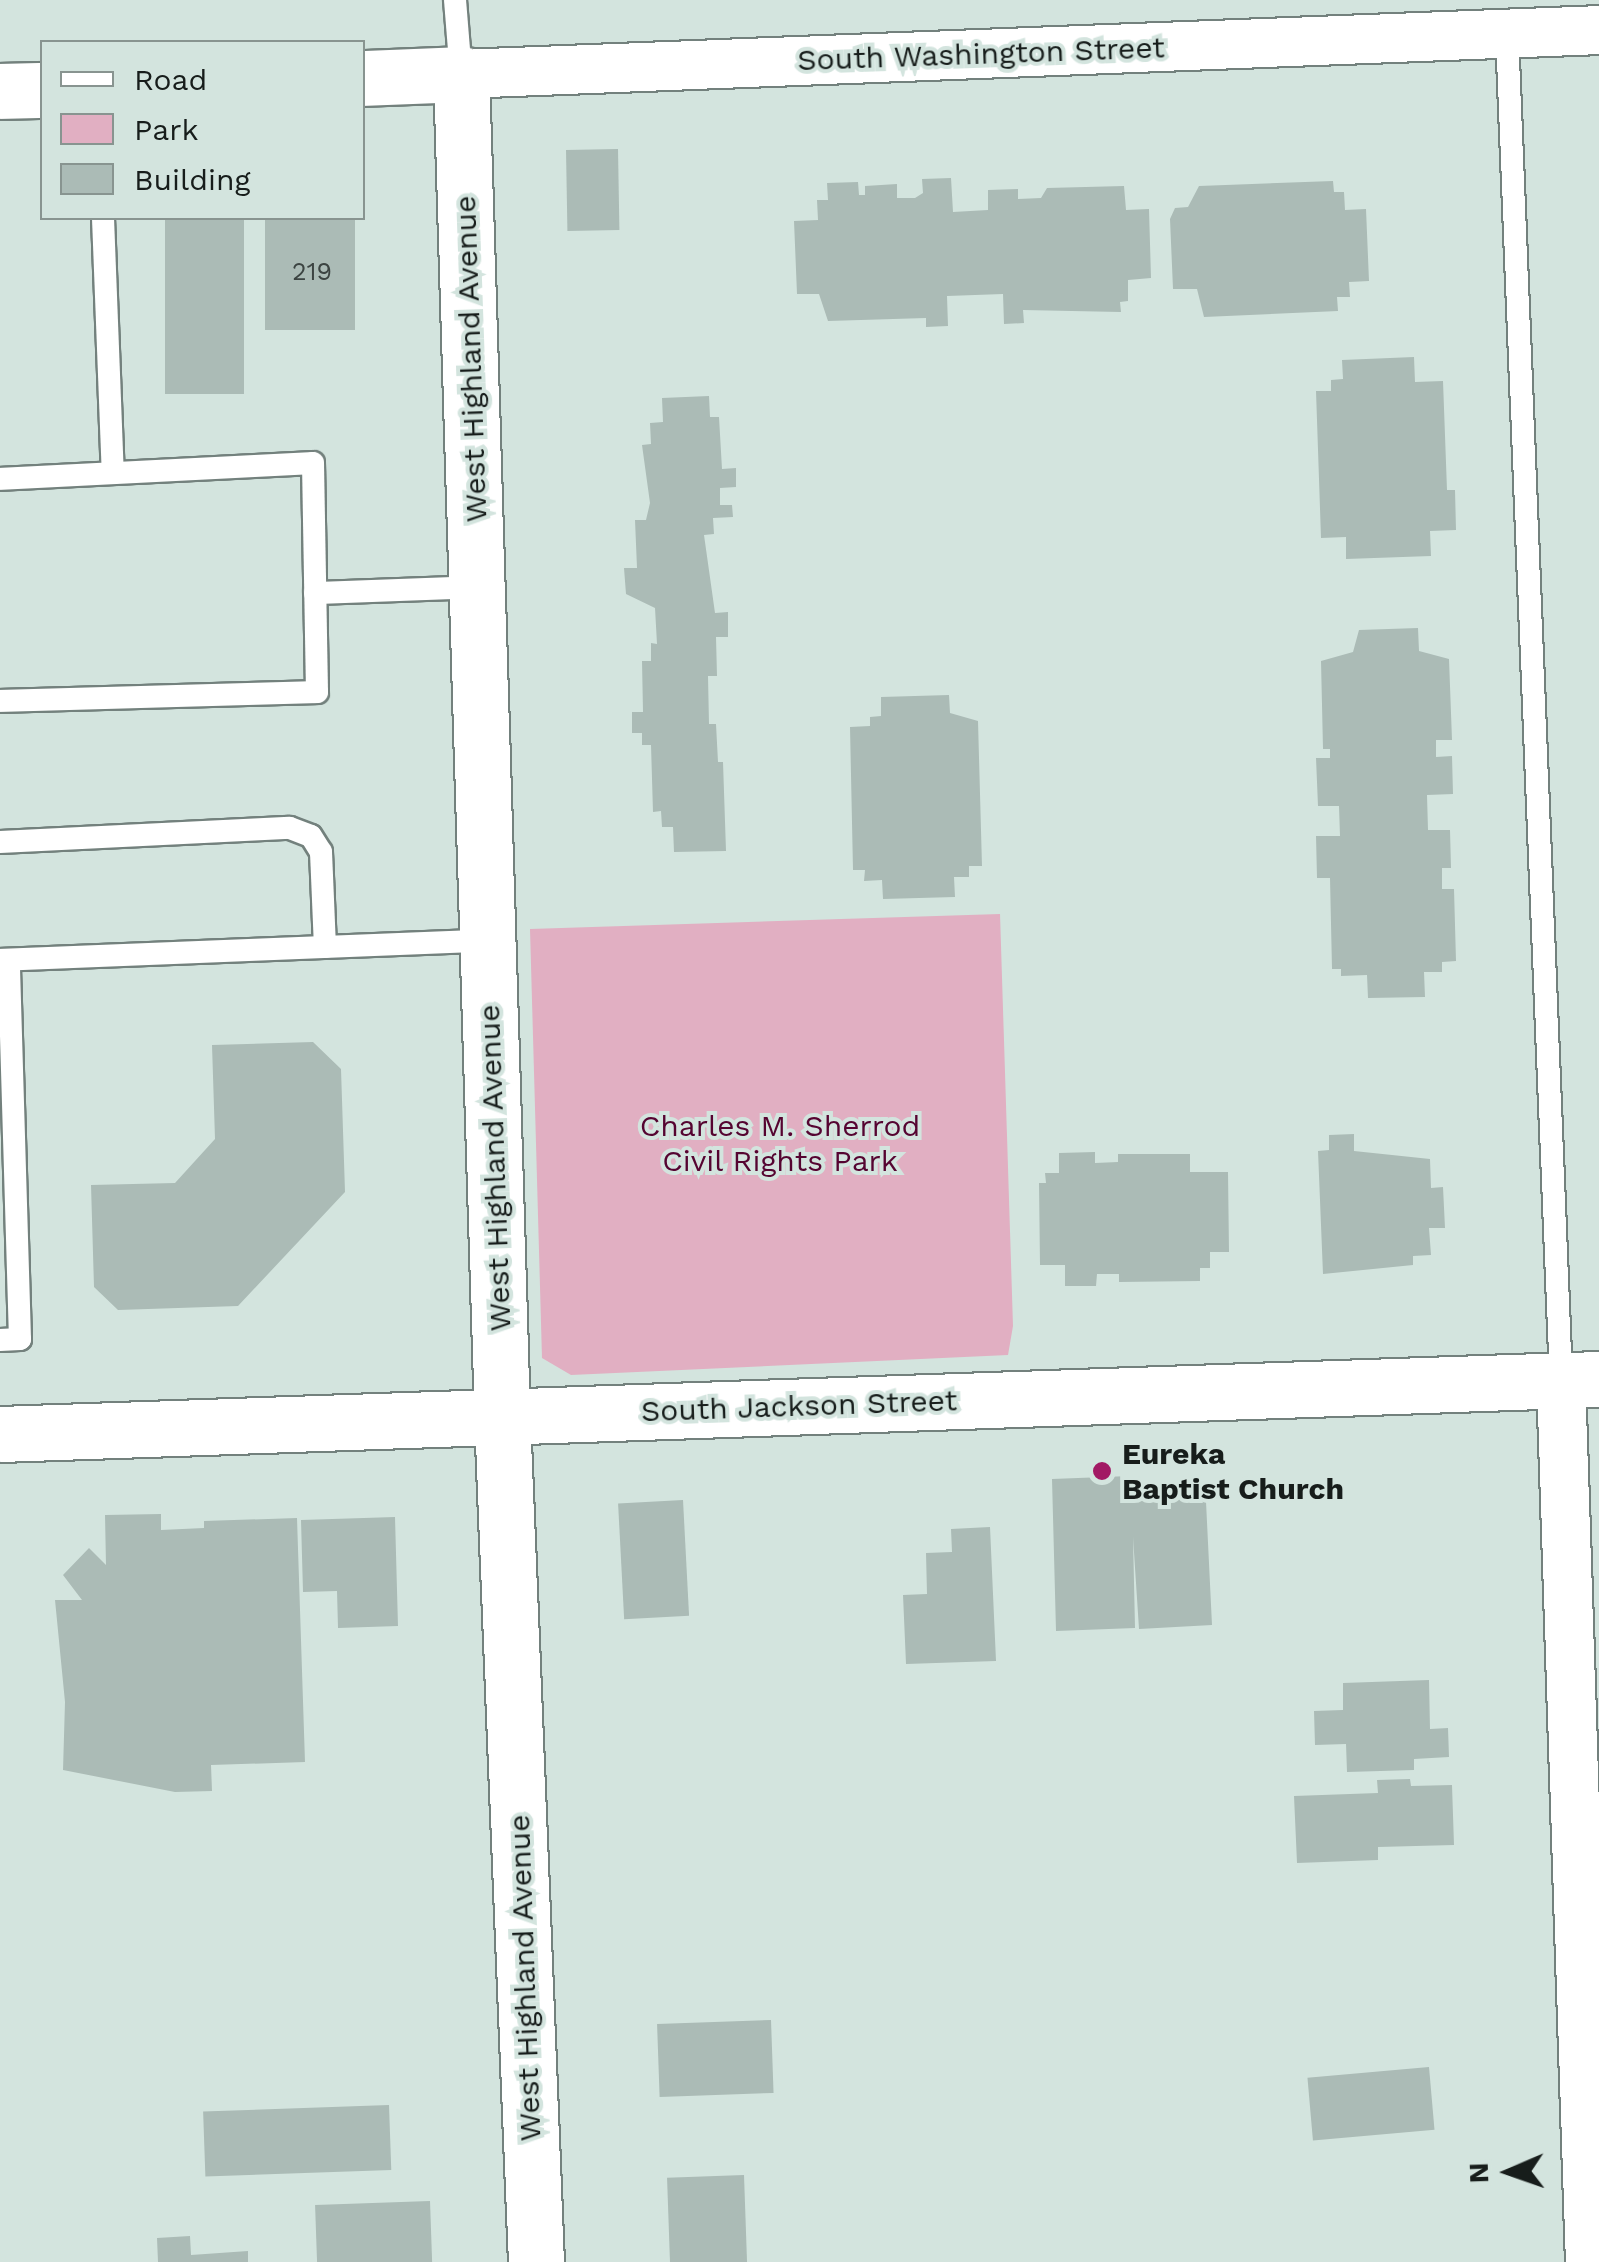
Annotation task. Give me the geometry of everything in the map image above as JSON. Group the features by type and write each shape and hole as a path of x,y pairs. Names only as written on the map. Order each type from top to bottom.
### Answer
{"street":[{"name":"South Washington Street","path":"365,78 1506,17 1599,30"},
{"name":"West Highland Avenue","path":"462,74 502,1416 536,2262"},
{"path":"0,91 40,90"},
{"name":"South Jackson Street","path":"0,1434 1580,1379"},
{"path":"1580,1379 1590,2262"}],"lane":[{"path":"455,0 462,74"},
{"path":"1506,17 1580,1379"},
{"path":"102,220 113,473"},
{"path":"0,479 313,462 316,692 0,700"},
{"path":"315,593 478,587"},
{"path":"0,842 290,828 311,836 322,852 326,947"},
{"path":"0,1340 20,1339 4,960 489,940"}],"green space":[{"name":"Charles M. Sherrod Civil Rights Park","path":"1000,914 1013,1326 1008,1355 571,1375 542,1358 530,929"}],"building":[{"path":"618,149 619,230 567,231 566,150"},
{"path":"951,178 953,212 988,210 988,190 1018,189 1018,199 1041,198 1047,188 1124,186 1126,210 1149,209 1151,278 1128,280 1128,301 1120,302 1121,312 1023,310 1024,323 1004,324 1003,294 947,296 948,326 926,327 926,318 828,321 819,294 797,294 794,221 818,220 817,200 828,200 827,183 858,182 859,195 865,195 865,186 897,184 897,198 915,198 923,193 922,179"},
{"path":"1333,181 1334,192 1344,192 1345,210 1366,209 1369,281 1349,282 1350,297 1337,297 1338,311 1204,317 1197,289 1173,289 1170,219 1175,208 1188,207 1199,186"},
{"path":"165,220 244,220 244,394 165,394"},
{"path":"265,220 355,220 355,330 265,330"},
{"path":"1414,357 1415,382 1443,381 1447,490 1455,490 1456,530 1430,531 1431,556 1346,559 1346,537 1321,538 1316,391 1331,391 1331,380 1343,379 1342,360"},
{"path":"709,396 710,417 719,417 722,469 736,468 736,487 720,488 720,505 732,505 733,517 713,518 714,534 704,535 715,613 728,612 728,637 716,637 717,676 708,676 709,724 716,724 718,762 723,762 726,851 674,852 673,827 662,827 661,811 653,812 651,745 642,745 642,733 632,733 632,712 643,712 642,661 651,661 651,643 657,644 655,608 626,594 624,568 637,568 635,520 646,520 650,503 642,445 651,444 650,423 663,422 662,398"},
{"path":"1418,628 1419,651 1449,659 1452,740 1436,740 1436,757 1452,756 1453,794 1427,795 1428,830 1450,830 1451,868 1442,868 1442,889 1454,889 1456,961 1442,962 1442,972 1424,972 1425,997 1368,998 1367,975 1341,976 1341,969 1332,969 1330,878 1317,878 1316,836 1340,836 1339,806 1318,806 1316,758 1330,758 1330,749 1323,749 1321,661 1353,652 1359,630"},
{"path":"949,695 950,713 978,721 982,866 969,866 969,877 954,877 955,897 883,899 882,880 864,881 865,870 853,870 850,727 870,726 870,717 881,716 881,697"},
{"path":"313,1042 341,1069 345,1192 238,1306 118,1310 94,1287 91,1185 175,1183 215,1139 212,1045"},
{"path":"1354,1134 1354,1151 1430,1159 1431,1188 1443,1187 1445,1228 1429,1228 1431,1255 1413,1256 1413,1265 1323,1274 1318,1151 1329,1150 1329,1135"},
{"path":"1095,1152 1095,1163 1118,1162 1118,1154 1190,1154 1190,1172 1228,1172 1229,1252 1210,1252 1210,1268 1200,1268 1200,1281 1119,1282 1119,1274 1097,1274 1096,1286 1065,1286 1065,1265 1040,1265 1039,1183 1046,1183 1045,1173 1059,1173 1059,1153"},
{"path":"1130,1476 1131,1485 1205,1481 1212,1625 1139,1629 1133,1537 1135,1628 1056,1631 1052,1479"},
{"path":"683,1500 689,1616 624,1619 618,1503"},
{"path":"161,1514 161,1530 204,1528 204,1521 297,1518 305,1762 211,1765 212,1791 175,1792 63,1770 65,1702 55,1600 82,1600 63,1575 89,1548 106,1565 105,1515"},
{"path":"395,1517 398,1626 338,1628 337,1591 303,1592 301,1520"},
{"path":"990,1527 996,1661 906,1664 903,1595 927,1594 926,1553 952,1552 951,1529"},
{"path":"1429,1680 1430,1729 1448,1728 1449,1757 1414,1759 1414,1770 1347,1772 1346,1744 1315,1745 1314,1711 1343,1710 1343,1683"},
{"path":"1410,1779 1411,1786 1452,1785 1454,1845 1378,1847 1378,1860 1297,1863 1294,1796 1378,1793 1377,1780"},
{"path":"771,2020 774,2093 660,2097 657,2024"},
{"path":"1429,2067 1434,2130 1313,2140 1307,2078"},
{"path":"389,2105 391,2170 205,2176 203,2111"},
{"path":"744,2175 747,2262 670,2262 667,2178"},
{"path":"430,2201 432,2262 317,2262 315,2205"},
{"path":"190,2236 191,2255 248,2251 248,2262 158,2262 157,2238"}],"place":[{"name":"Eureka Baptist Church","path":"1102,1471"}]}
